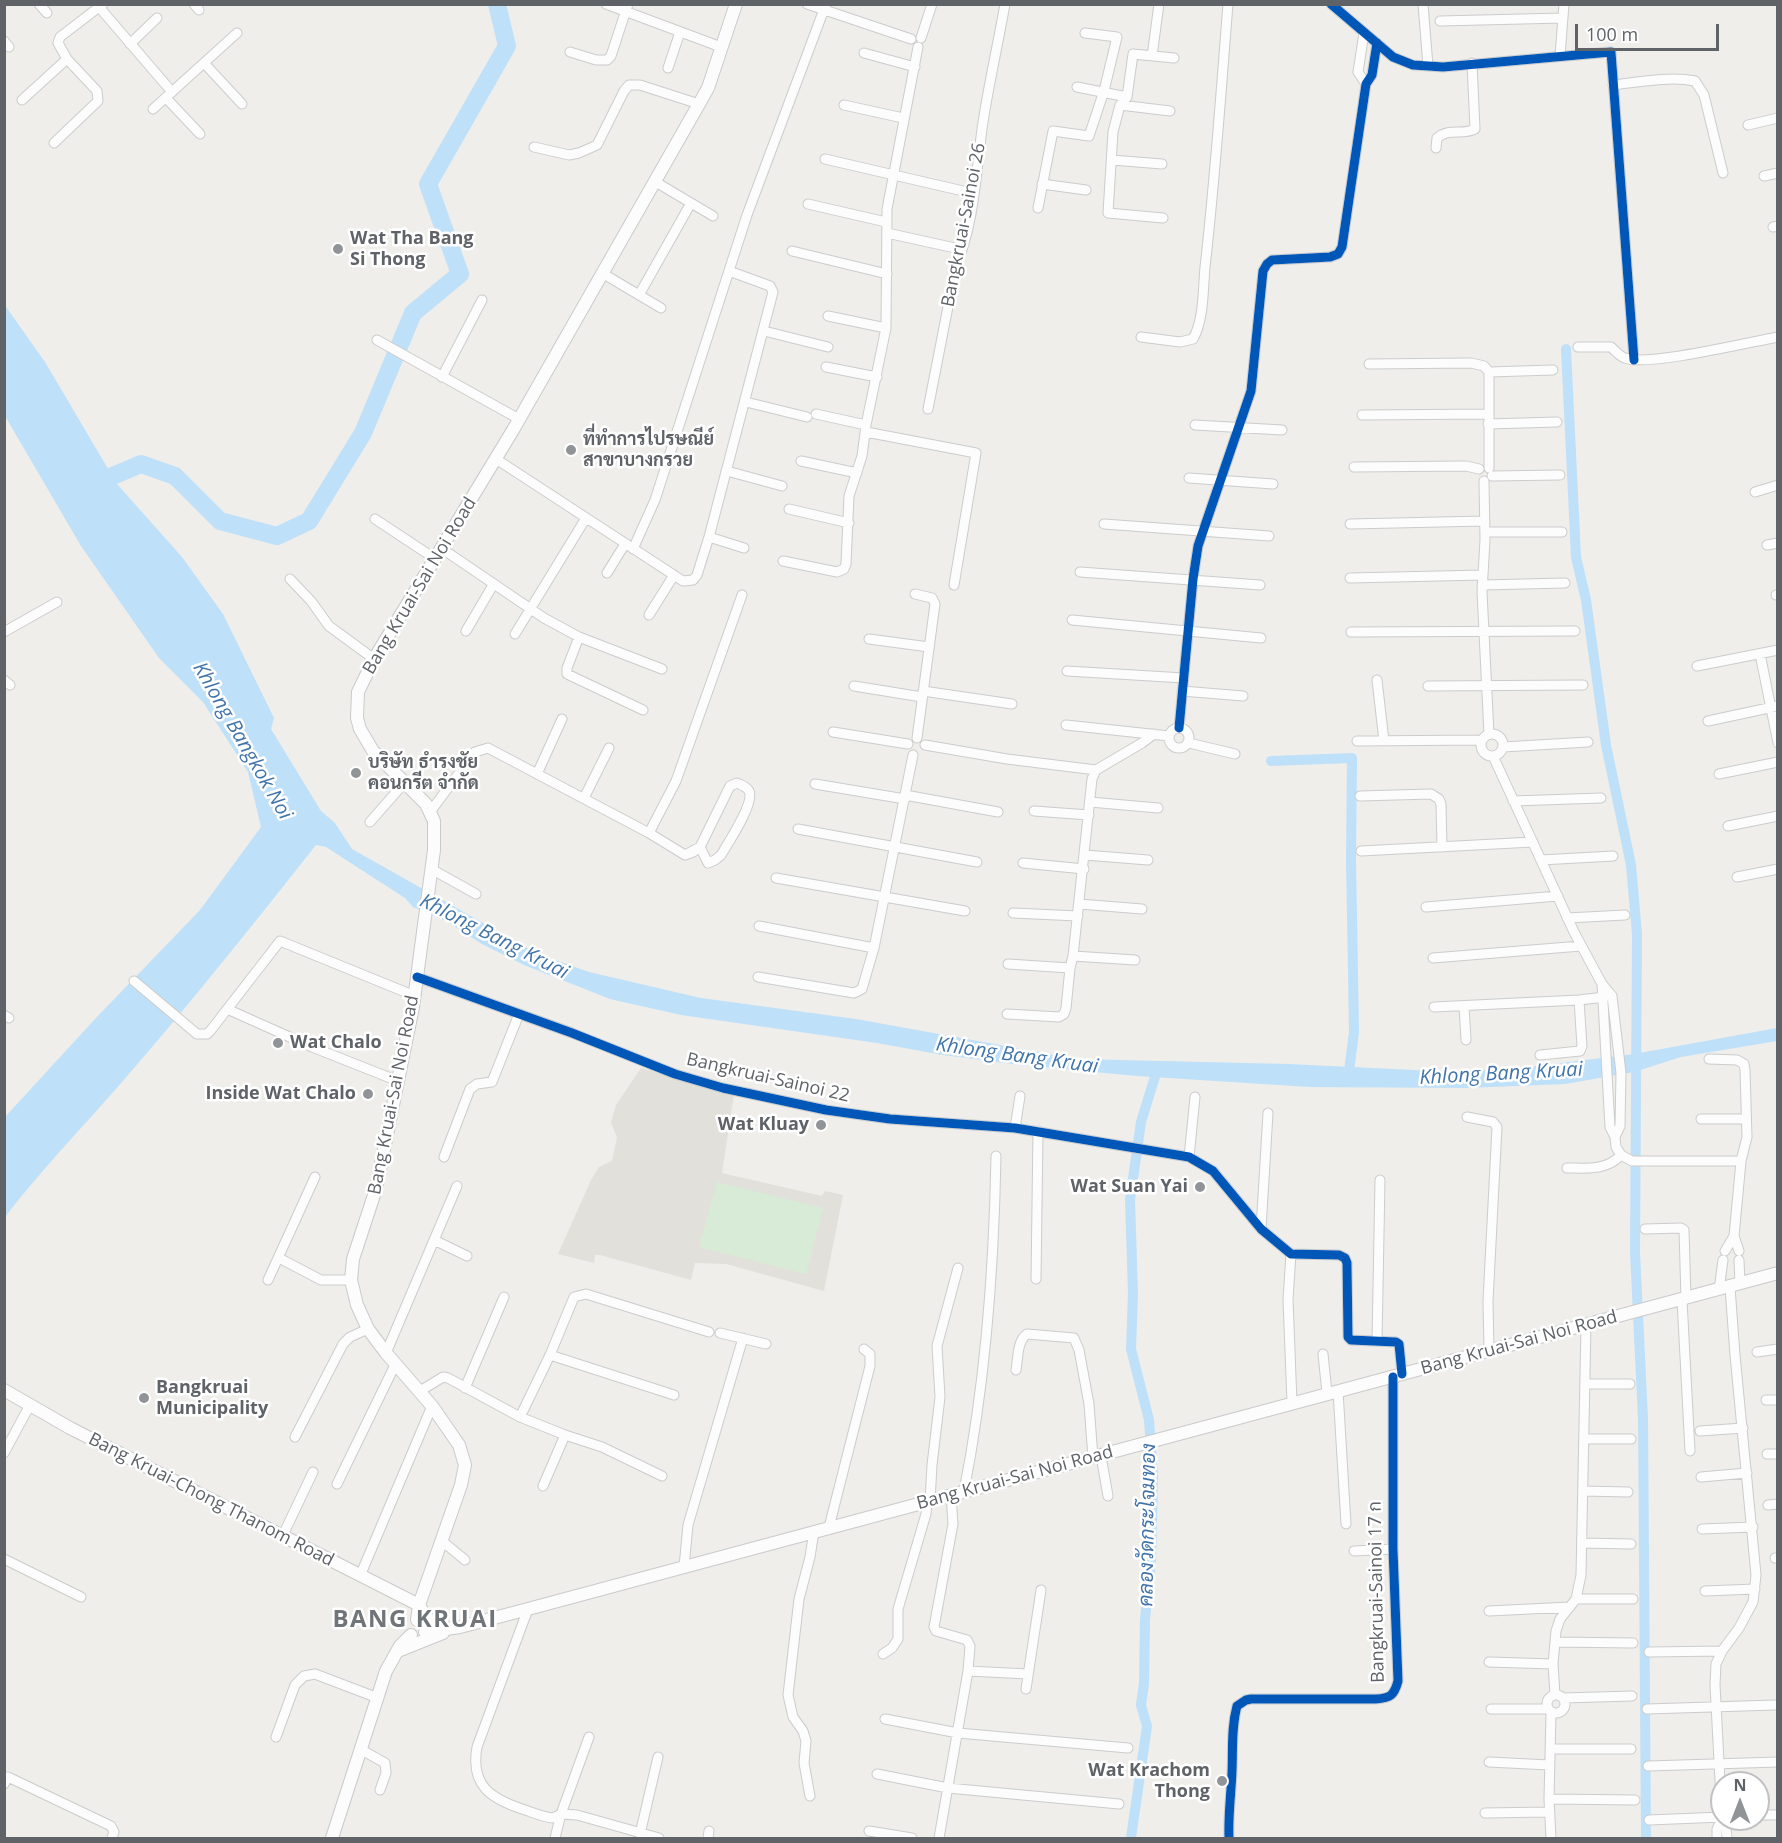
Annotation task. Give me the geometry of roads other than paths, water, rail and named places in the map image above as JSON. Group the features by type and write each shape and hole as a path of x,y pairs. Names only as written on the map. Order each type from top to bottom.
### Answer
{"main road":[{"name":"Bang Kruai-Sai Noi Road","path":"417,1620 419,1605 461,1485 465,1465 459,1444 432,1406 395,1365 368,1329 357,1305 351,1280 353,1259 376,1189 415,996 432,873 435,830 430,812 422,798 373,752 360,729 357,718 358,692 374,659 496,459 708,88 736,4"},
{"name":"Bang Kruai-Sai Noi Road","path":"425,1632 449,1629 528,1609 1778,1273"},
{"name":"Bang Kruai-Chong Thanom Road","path":"4,1390 79,1432 419,1605"},
{"path":"419,1605 432,1624 449,1629"},
{"path":"417,1620 425,1625 425,1632 420,1636 411,1635 409,1625 417,1620"},
{"path":"397,1651 439,1636 449,1629"},
{"path":"332,1839 386,1671 397,1651 411,1635"}],"street":[{"path":"39,4 46,13"},
{"path":"606,4 627,8 680,32 721,47"},
{"path":"807,4 917,41"},
{"path":"783,561 837,572 841,571 846,564 849,496 862,456 886,328 886,222 892,175 915,67 917,41 932,4"},
{"name":"Bangkruai-Sainoi 26","path":"928,409 956,266 962,252 969,218 984,114 1005,4"},
{"path":"1152,56 1159,4"},
{"path":"1141,337 1180,342 1189,341 1196,334 1200,317 1211,216 1228,4"},
{"path":"1331,4 1393,57 1413,65 1443,67 1611,52 1634,360"},
{"path":"1423,4 1428,66"},
{"path":"1560,56 1564,4"},
{"path":"54,143 98,101 97,91 67,59 58,43 60,37 101,6 152,68 169,95 200,134"},
{"path":"570,52 596,60 607,60 611,56 627,8"},
{"path":"607,573 629,546 655,500 747,215 824,8"},
{"path":"130,44 157,18"},
{"path":"1440,21 1563,18"},
{"path":"668,68 680,32"},
{"path":"153,110 237,33"},
{"path":"1038,208 1053,131 1089,136 1104,91 1117,37 1085,33"},
{"path":"1364,33 1358,72 1366,84"},
{"path":"1179,728 1193,579 1203,531 1251,391 1263,271 1266,264 1279,258 1330,257 1338,254 1342,248 1366,84 1372,75 1377,43"},
{"path":"864,53 915,67"},
{"path":"1163,218 1108,213 1113,132 1120,105 1127,97 1133,54 1174,58"},
{"path":"22,100 67,59"},
{"path":"204,63 242,104"},
{"path":"1436,148 1437,138 1444,132 1469,132 1474,129 1475,101 1472,63"},
{"path":"1613,85 1655,81 1695,81 1704,95 1723,173"},
{"path":"534,147 569,155 597,144 624,91 633,84 699,104"},
{"path":"1077,87 1127,97"},
{"path":"844,105 903,118"},
{"path":"1120,105 1170,111"},
{"path":"1748,125 1778,118"},
{"path":"825,159 963,191"},
{"path":"1112,160 1162,164"},
{"path":"1764,176 1778,173"},
{"path":"654,181 713,216"},
{"path":"1042,184 1086,190"},
{"path":"639,295 691,203"},
{"path":"808,204 886,222"},
{"path":"887,233 955,248"},
{"path":"792,251 886,274"},
{"path":"496,459 683,581 693,580 697,575 728,471 773,289 729,271"},
{"path":"602,273 661,308"},
{"path":"442,377 482,300"},
{"path":"828,316 886,328"},
{"path":"764,331 828,347"},
{"path":"1578,347 1611,346 1622,356 1634,360 1677,356 1778,337"},
{"path":"381,343 519,419"},
{"path":"1370,364 1479,363 1489,372 1482,609 1487,686 1485,737 1480,746 1482,752 1487,756 1493,756 1503,747"},
{"path":"826,367 877,377"},
{"path":"1489,372 1553,370"},
{"path":"746,402 976,453 954,585"},
{"path":"1362,415 1557,422"},
{"path":"1195,425 1282,430"},
{"path":"801,461 857,473"},
{"path":"1354,467 1466,466 1486,474 1560,475"},
{"path":"728,471 782,486"},
{"path":"1189,478 1273,484"},
{"path":"1755,492 1778,485"},
{"path":"789,509 849,523"},
{"path":"515,633 586,518"},
{"path":"375,519 438,553 530,610 579,637 662,669"},
{"path":"1350,524 1485,521"},
{"path":"1104,524 1269,536"},
{"path":"1485,532 1562,532"},
{"path":"709,537 744,548"},
{"path":"1080,572 1260,585"},
{"path":"649,615 674,575"},
{"path":"1350,578 1565,583"},
{"path":"290,579 311,601 329,626 374,659"},
{"path":"466,632 493,585"},
{"path":"915,594 932,598 935,604 917,738"},
{"path":"649,833 676,781 742,595"},
{"path":"4,632 57,602"},
{"path":"1072,620 1261,638"},
{"path":"1351,632 1575,631"},
{"path":"579,637 567,668 567,674 643,710"},
{"path":"869,639 929,647"},
{"path":"1697,666 1778,650"},
{"path":"1760,654 1774,707 1778,743"},
{"path":"1067,671 1184,678"},
{"path":"1377,680 1384,741"},
{"path":"1428,686 1583,685"},
{"path":"854,686 1012,704"},
{"path":"1182,691 1243,696"},
{"path":"1708,721 1774,707"},
{"path":"537,774 562,719"},
{"path":"1066,725 1169,736"},
{"path":"1169,736 1173,730 1179,728 1187,731 1189,742"},
{"path":"833,732 908,744"},
{"path":"913,754 908,744 911,739 917,738 925,745 1007,759 1096,770 1142,744 1154,734"},
{"path":"1169,736 1172,745 1176,748 1181,748 1189,742"},
{"path":"1357,741 1499,737 1503,747"},
{"path":"1189,742 1235,754"},
{"path":"1503,747 1588,742"},
{"path":"913,754 922,753 925,745"},
{"path":"430,812 475,752 484,748 584,798 685,855 700,847 730,786 737,783 744,786 750,796 746,809 721,855 715,861 708,863 700,847"},
{"path":"584,798 609,748"},
{"path":"758,977 859,992 865,983 874,948 913,754"},
{"path":"1493,756 1567,918 1602,984 1612,996 1620,1052 1621,1078 1620,1126 1615,1137"},
{"path":"1719,774 1778,762"},
{"path":"1006,1014 1059,1017 1064,1014 1084,869 1092,779 1096,770"},
{"path":"370,822 405,782"},
{"path":"815,784 998,812"},
{"path":"1360,796 1431,794 1439,799 1441,804 1442,847"},
{"path":"1513,801 1601,798"},
{"path":"1090,802 1158,808"},
{"path":"1034,811 1089,815"},
{"path":"1728,826 1778,816"},
{"path":"798,829 977,862"},
{"path":"1360,851 1533,842"},
{"path":"1085,855 1148,860"},
{"path":"1541,860 1613,856"},
{"path":"1023,863 1084,869"},
{"path":"1737,877 1778,869"},
{"path":"432,873 476,894"},
{"path":"776,878 965,911"},
{"path":"1426,907 1558,896"},
{"path":"1079,904 1142,909"},
{"path":"1013,913 1078,916"},
{"path":"1567,918 1625,915"},
{"path":"759,926 874,948"},
{"path":"134,981 197,1035 211,1030 280,942 415,996"},
{"path":"1433,958 1581,946"},
{"path":"1073,956 1135,960"},
{"path":"1008,964 1070,968"},
{"name":"Bangkruai-Sainoi 22","path":"417,976 675,1074 723,1088 826,1110 890,1119 1015,1128 1189,1157"},
{"path":"1602,984 1609,1080 1609,1118 1620,1155 1636,1161 1742,1161"},
{"path":"1434,1007 1579,1000 1612,996"},
{"path":"1540,1055 1580,1051 1582,1047 1579,1000"},
{"path":"1464,1006 1466,1040"},
{"path":"227,1009 312,1047 398,1081"},
{"path":"444,1157 470,1089 477,1084 492,1082 519,1014"},
{"path":"1709,1059 1737,1060 1744,1064 1747,1137 1742,1161 1734,1236 1739,1255 1730,1287"},
{"path":"1015,1128 1020,1096"},
{"path":"1195,1097 1189,1157 1213,1171 1261,1229 1291,1254 1288,1299 1293,1403"},
{"path":"1261,1229 1268,1113"},
{"path":"1467,1117 1493,1122 1497,1127 1488,1301 1489,1351"},
{"path":"1701,1119 1746,1119"},
{"path":"1036,1279 1038,1131"},
{"path":"1567,1168 1607,1166 1620,1155"},
{"path":"964,1491 974,1441 988,1332 994,1258 996,1156"},
{"path":"268,1280 315,1177"},
{"path":"1377,1341 1380,1180"},
{"path":"386,1353 457,1186"},
{"path":"1645,1229 1681,1228 1684,1230 1684,1300 1690,1451"},
{"path":"1719,1771 1716,1664 1722,1651 1746,1616 1753,1602 1755,1589 1753,1527 1730,1287 1724,1255 1734,1236"},
{"path":"434,1240 466,1256"},
{"name":"Bangkruai-Sainoi 17 ก","path":"1229,1839 1228,1805 1237,1706 1251,1699 1389,1698 1395,1692 1398,1682 1393,1549 1399,1344 1394,1341 1351,1340 1347,1334 1346,1260 1339,1255 1291,1254"},
{"path":"279,1258 321,1280 351,1280"},
{"path":"883,1654 892,1648 898,1639 897,1609 926,1514 940,1396 937,1346 958,1268"},
{"path":"520,1417 550,1355 574,1297 582,1294 709,1332"},
{"path":"465,1388 504,1296"},
{"path":"1491,1709 1560,1713 1566,1706 1559,1696 1553,1664 1560,1618 1576,1599 1581,1575 1586,1325"},
{"path":"295,1437 343,1344 350,1337 368,1329"},
{"path":"720,1332 766,1344"},
{"path":"1016,1370 1020,1342 1027,1334 1074,1338 1079,1350 1097,1457 1108,1496"},
{"path":"684,1567 688,1525 743,1338"},
{"path":"1757,1352 1778,1349"},
{"path":"829,1527 870,1366 870,1354 864,1350"},
{"path":"1323,1354 1332,1392 1346,1524"},
{"path":"550,1355 674,1395"},
{"path":"337,1484 395,1365"},
{"path":"420,1391 443,1377 520,1417 602,1447 662,1476"},
{"path":"1586,1384 1630,1384"},
{"path":"1766,1400 1778,1400"},
{"path":"4,1453 30,1405"},
{"path":"360,1576 432,1406"},
{"path":"1700,1431 1743,1428"},
{"path":"543,1486 565,1435"},
{"path":"1584,1439 1631,1439"},
{"path":"1767,1454 1778,1454"},
{"path":"282,1537 313,1472"},
{"path":"1701,1477 1747,1473"},
{"path":"1583,1491 1629,1492"},
{"path":"939,1839 968,1671 969,1642 936,1630 934,1627 953,1524 951,1495"},
{"path":"1702,1529 1753,1527"},
{"path":"810,1796 804,1763 806,1741 804,1731 793,1717 788,1695 799,1599 814,1532"},
{"path":"442,1541 465,1560"},
{"path":"1582,1543 1631,1544"},
{"path":"1354,1551 1393,1549"},
{"path":"4,1559 81,1597"},
{"path":"1705,1591 1755,1589"},
{"path":"1026,1689 1041,1590"},
{"path":"1576,1599 1633,1599"},
{"path":"1489,1611 1569,1606"},
{"path":"528,1609 477,1747 474,1759 479,1782 488,1793 514,1806 548,1817 553,1818 561,1814 577,1815 659,1839"},
{"path":"1555,1642 1633,1643"},
{"path":"1649,1652 1722,1651"},
{"path":"1489,1662 1553,1664"},
{"path":"968,1671 1028,1674"},
{"path":"276,1737 295,1685 304,1676 315,1674 378,1698"},
{"path":"1551,1839 1549,1765 1551,1749 1548,1700 1559,1696 1632,1696"},
{"path":"1647,1709 1775,1706"},
{"path":"885,1719 958,1733 1128,1748"},
{"path":"555,1839 561,1814 589,1737"},
{"path":"360,1749 385,1763 386,1773 380,1790"},
{"path":"1551,1749 1630,1749"},
{"path":"640,1834 658,1757"},
{"path":"1490,1762 1549,1765"},
{"path":"1648,1766 1719,1762 1778,1762"},
{"path":"4,1767 7,1770 6,1781 111,1826 114,1832 112,1839"},
{"path":"877,1774 948,1788 1119,1804"},
{"path":"1549,1799 1635,1800"},
{"path":"1485,1813 1549,1812"},
{"path":"1649,1820 1710,1818"},
{"path":"869,1832 912,1839"}],"water":[{"path":"4,304 45,362 117,484 182,557 223,614 274,718 271,729 321,811 335,823 352,849 538,954 589,972 701,998 856,1019 1077,1059 1288,1064 1435,1071 1504,1070 1634,1054 1777,1028 1777,1041 1681,1057 1634,1072 1565,1084 1467,1088 1309,1087 1137,1076 943,1055 877,1043 681,1015 610,999 524,965 482,944 446,921 413,907 405,898 326,847 316,845 172,1024 5,1217 5,1117 200,910 261,827 248,772 203,702 159,658 81,546 5,416"}],"waterway":[{"path":"89,486 141,464 175,476 220,521 277,536 309,521 363,433 413,313 460,274 428,184 507,46 497,4"},
{"path":"1566,349 1576,557 1586,600 1606,745 1631,865 1637,934 1635,1252 1643,1419 1646,1838"},
{"path":"1271,761 1352,758 1354,1032 1348,1079"},
{"name":"คลองวัดกระโจมทอง","path":"1131,1838 1147,1726 1141,1705 1144,1683 1145,1619 1151,1560 1153,1477 1149,1420 1131,1349 1133,1294 1130,1200 1141,1122 1157,1070"}],"place":[{"name":"Wat Tha Bang Si Thong","path":"338,249"},
{"name":"ที่ทำการไปรษณีย์ สาขาบางกรวย","path":"571,450"},
{"name":"บริษัท ธำรงชัย คอนกรีต จำกัด","path":"356,773"},
{"name":"Wat Chalo","path":"278,1043"},
{"name":"Inside Wat Chalo","path":"368,1094"},
{"name":"Wat Kluay","path":"821,1125"},
{"name":"Wat Suan Yai","path":"1200,1187"},
{"name":"Bangkruai Municipality","path":"144,1398"},
{"name":"Wat Krachom Thong","path":"1222,1781"}],"district":[{"name":"BANG KRUAI","path":"415,1620"}],"water label":[{"name":"Khlong Bangkok Noi","path":"242,741"},
{"name":"Khlong Bang Kruai","path":"494,937"},
{"name":"Khlong Bang Kruai","path":"1017,1056"},
{"name":"Khlong Bang Kruai","path":"1501,1074"}]}
